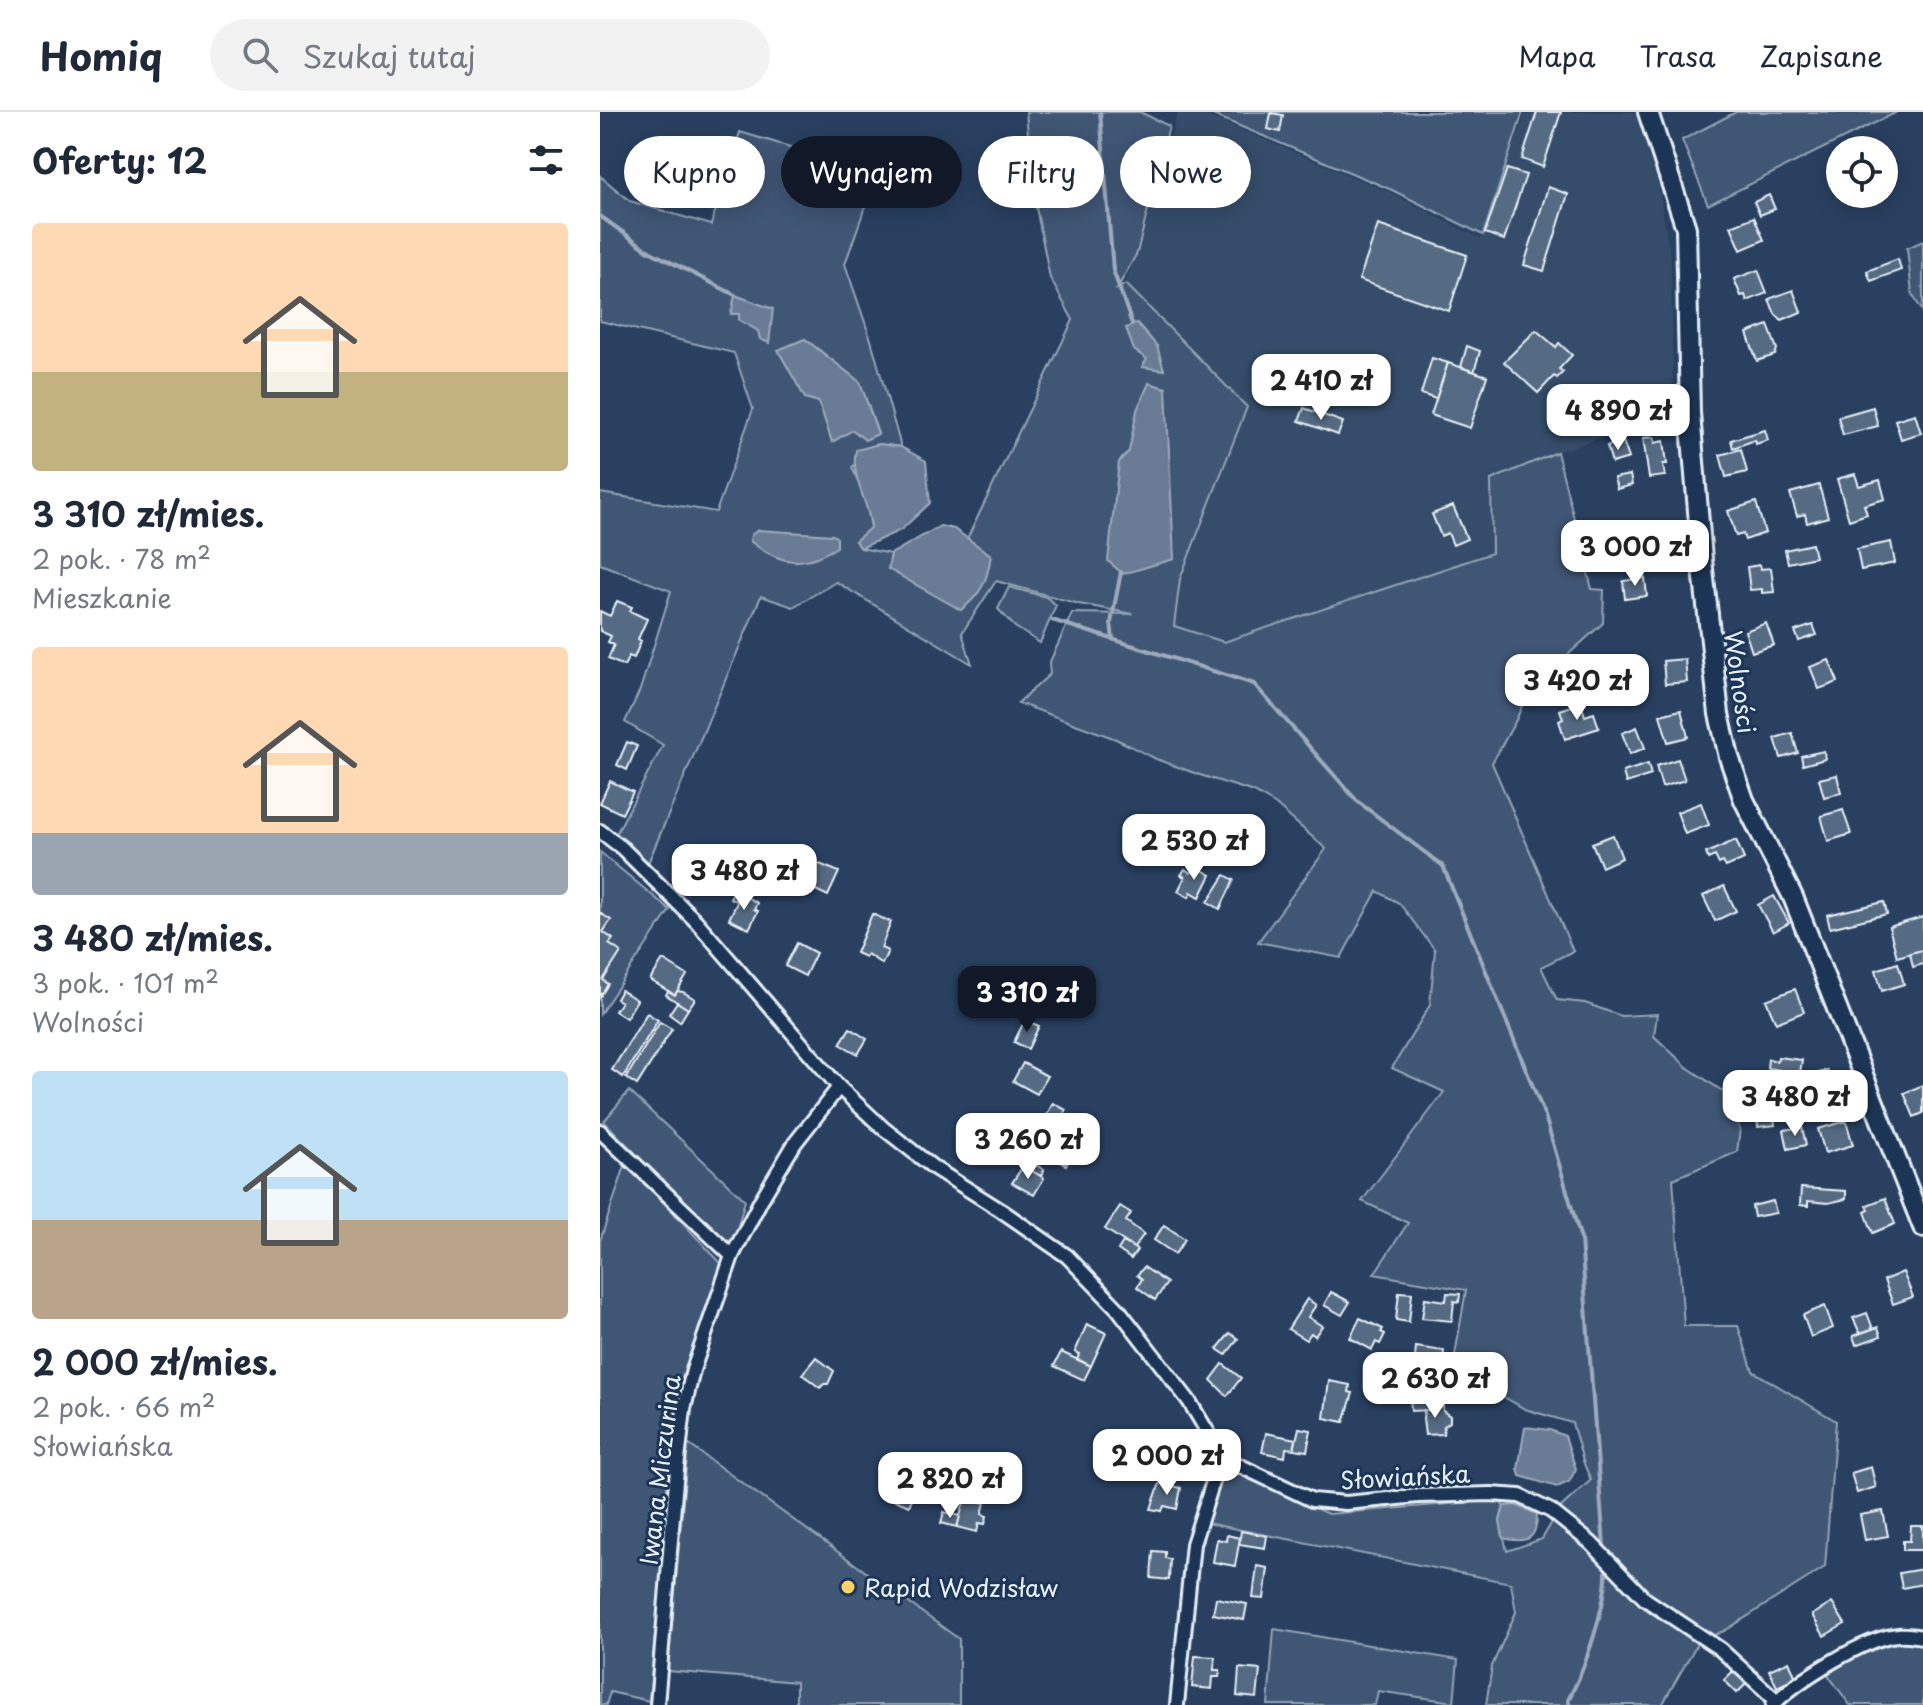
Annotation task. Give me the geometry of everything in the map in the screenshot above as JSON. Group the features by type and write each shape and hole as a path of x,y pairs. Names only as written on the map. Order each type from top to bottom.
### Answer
{"street":[{"name":"Wolności","path":"1648,112 1686,228 1690,413 1700,545 1719,714 1729,757 1744,800 1805,926 1923,1227"},
{"path":"600,831 622,848 696,921 839,1087 883,1128 934,1168 1067,1256 1118,1309 1189,1401 1216,1446 1220,1460 1193,1544 1177,1705"},
{"name":"Iwana Miczurina","path":"657,1705 684,1409 693,1370 732,1256 795,1143 839,1087"},
{"path":"600,1131 732,1256"},
{"name":"Słowiańska","path":"1220,1460 1234,1463 1312,1500 1346,1503 1418,1496 1520,1496 1551,1511 1591,1543 1645,1599 1720,1649 1775,1703 1831,1663 1866,1643 1897,1635 1923,1637"}],"shaded area":[{"path":"1026,112 1140,112 1169,126 1166,136 1120,136 1120,208 1148,208 1137,253 1117,289 1126,284 1247,407 1180,579 1174,626 1224,642 1492,553 1491,480 1557,452 1592,589 1604,590 1603,623 1529,690 1492,763 1573,951 1541,967 1557,1000 1585,1003 1621,1016 1657,1014 1654,1036 1687,1067 1728,1095 1740,1130 1737,1152 1673,1179 1684,1326 1738,1326 1753,1371 1836,1421 1825,1567 1726,1630 1698,1642 1662,1705 1486,1705 1492,1666 1516,1612 1511,1583 1206,1523 1224,1468 1328,1514 1497,1500 1504,1506 1500,1521 1507,1551 1542,1539 1561,1507 1591,1480 1572,1423 1525,1409 1488,1388 1450,1385 1466,1290 1374,1274 1408,1223 1362,1201 1444,1092 1392,1068 1430,1005 1435,950 1399,903 1377,891 1341,958 1258,942 1326,849 1276,805 1254,792 1156,759 1116,739 1018,703 1050,674 1049,664 1072,613 1133,614 1079,604 996,581 962,633 972,664 836,582 793,607 761,596 648,863 616,834 663,745 625,722 640,690 671,591 600,564 600,493 716,512 753,409 734,353 600,321 600,176 624,196 624,208 654,208 711,225 716,208 765,208 765,139 781,144 781,208 865,208 845,264 871,340 901,447 879,444 852,467 866,500 871,528 855,541 861,548 891,554 889,569 991,556 967,539 1073,320 1050,278 1036,208 1104,208 1104,136 1028,136","holes":["805,339 860,382 878,434 853,429 832,442 819,402 805,398 779,351"]},
{"path":"1178,112 1198,112 1389,192 1481,239 1526,112 1640,112 1652,147 1671,262 1673,414 1557,452 1491,480 1492,553 1224,642 1174,626 1180,579 1247,407 1126,284 1149,208 1251,208 1251,136 1171,136"},
{"path":"1206,112 1523,112 1483,235 1392,190"},
{"path":"1736,112 1897,112 1848,136 1826,136 1826,147 1708,205 1682,140"},
{"path":"1923,241 1923,312 1912,294 1907,248"},
{"path":"735,295 773,309 769,343 760,339 758,331 739,320 739,314 731,314"},
{"path":"1137,323 1157,346 1164,370 1142,367 1147,359 1134,350 1126,328"},
{"path":"805,339 860,382 878,434 865,440 853,430 832,442 819,402 805,398 778,350"},
{"path":"1149,383 1166,388 1174,559 1123,574 1108,561 1119,462 1129,451 1137,410"},
{"path":"879,444 901,447 926,461 930,503 901,530 861,548 855,541 871,527 855,470 856,450"},
{"path":"940,526 954,529 991,555 982,586 961,610 888,569 891,554"},
{"path":"758,530 833,535 837,538 837,547 802,561 782,559 750,541 751,535"},
{"path":"1009,587 1046,597 1056,605 1040,643 1015,627 998,609"},
{"path":"600,852 670,910 600,1014"},
{"path":"629,1091 745,1200 734,1240 721,1242 604,1121"},
{"path":"626,1163 720,1262 723,1271 672,1404 673,1441 649,1701 610,1692 606,1705 600,1705 600,1241"},
{"path":"1525,1427 1550,1430 1565,1436 1576,1469 1569,1482 1557,1487 1520,1476 1518,1469"},
{"path":"688,1444 959,1639 959,1705 796,1705 796,1682 668,1671"},
{"path":"1516,1505 1537,1514 1533,1534 1525,1540 1503,1538 1500,1521 1504,1506"},
{"path":"1274,1629 1458,1660 1454,1702 1378,1691 1375,1705 1268,1705"},
{"path":"1897,1641 1923,1645 1923,1705 1850,1705 1826,1672 1871,1646"}],"building":[{"path":"1537,112 1561,112 1543,167 1522,159"},
{"path":"1271,113 1283,115 1280,132 1268,129"},
{"path":"1507,169 1526,175 1504,240 1485,233"},
{"path":"1548,187 1568,194 1544,271 1524,265"},
{"path":"1769,195 1775,209 1760,215 1754,202"},
{"path":"1754,217 1764,240 1741,250 1731,226"},
{"path":"1378,225 1467,255 1449,311 1359,280"},
{"path":"1898,259 1901,270 1871,281 1867,271"},
{"path":"1758,270 1767,293 1747,301 1745,295 1741,296 1734,279"},
{"path":"1793,290 1801,312 1782,320 1775,314 1769,299"},
{"path":"1768,325 1777,349 1775,355 1757,361 1747,333"},
{"path":"1536,330 1556,347 1559,343 1572,355 1559,369 1563,372 1557,378 1554,376 1538,393 1504,362"},
{"path":"1467,346 1480,351 1474,372 1461,367"},
{"path":"1432,358 1448,363 1436,399 1421,394"},
{"path":"1448,363 1487,376 1470,428 1431,415"},
{"path":"1873,407 1878,426 1843,435 1838,417"},
{"path":"1304,408 1343,422 1338,435 1299,421"},
{"path":"1915,414 1921,433 1901,439 1895,420"},
{"path":"1765,430 1768,440 1756,444 1755,440 1733,448 1731,440"},
{"path":"1654,437 1655,443 1664,441 1667,464 1663,464 1665,476 1649,478 1643,438"},
{"path":"1623,441 1629,458 1612,463 1607,446"},
{"path":"1741,449 1747,472 1726,477 1720,455"},
{"path":"1855,474 1859,486 1880,480 1885,499 1864,505 1867,514 1849,520 1837,479"},
{"path":"1630,475 1632,485 1617,489 1614,478"},
{"path":"1819,485 1828,517 1807,523 1805,514 1797,516 1790,493"},
{"path":"1756,502 1765,533 1745,540 1743,534 1736,536 1728,511"},
{"path":"1453,506 1467,539 1453,545 1448,533 1441,536 1432,514"},
{"path":"1672,539 1675,564 1647,567 1645,544"},
{"path":"1891,542 1895,563 1861,570 1857,549"},
{"path":"1812,544 1815,557 1788,563 1785,550"},
{"path":"1760,565 1761,569 1771,568 1774,592 1750,590 1747,567"},
{"path":"1645,578 1647,596 1625,599 1623,581"},
{"path":"617,601 632,607 630,611 647,619 634,658 629,656 624,666 608,659 614,645 608,642 611,636 600,631 600,611 610,616"},
{"path":"1766,623 1774,645 1752,652 1745,631"},
{"path":"1813,625 1817,635 1799,641 1795,631"},
{"path":"1685,659 1687,682 1665,684 1663,661"},
{"path":"1829,660 1838,682 1819,689 1810,667"},
{"path":"1581,703 1585,716 1594,713 1599,728 1565,739 1559,721 1563,719 1560,710"},
{"path":"1681,710 1688,737 1668,742 1660,715"},
{"path":"1637,727 1645,748 1630,754 1622,733"},
{"path":"1792,733 1798,753 1781,758 1775,738"},
{"path":"627,742 637,746 627,770 617,765"},
{"path":"1824,751 1825,759 1803,765 1801,756"},
{"path":"1678,759 1685,780 1662,787 1656,766"},
{"path":"1648,764 1651,775 1626,783 1623,772"},
{"path":"1837,775 1841,793 1824,797 1819,779"},
{"path":"610,781 633,792 622,814 600,803"},
{"path":"1701,803 1709,825 1685,834 1677,812"},
{"path":"1843,810 1851,834 1828,841 1821,816"},
{"path":"1613,835 1622,858 1602,867 1592,843"},
{"path":"1736,840 1744,859 1726,867 1723,862 1719,864 1715,856 1708,859 1706,853"},
{"path":"757,855 763,857 751,884 744,881"},
{"path":"817,863 839,872 828,896 807,886"},
{"path":"1195,866 1211,875 1200,897 1191,892 1189,897 1178,891 1185,877 1181,875 1185,869 1191,873"},
{"path":"1225,875 1234,880 1220,909 1208,902"},
{"path":"740,879 754,885 748,897 741,894 738,902 730,898"},
{"path":"1724,886 1736,911 1715,921 1703,896"},
{"path":"741,894 757,903 754,909 758,911 749,929 729,919"},
{"path":"1774,896 1789,923 1773,932 1758,905"},
{"path":"1884,902 1887,914 1830,928 1827,915"},
{"path":"600,913 611,920 603,932 613,939 609,944 621,952 603,980 608,984 600,997"},
{"path":"872,914 891,922 881,948 888,951 882,964 867,954 865,957 856,953"},
{"path":"1923,917 1923,950 1897,957 1889,927"},
{"path":"797,943 816,953 805,976 785,966"},
{"path":"1923,950 1923,964 1913,967 1910,953"},
{"path":"663,960 687,975 675,995 650,980"},
{"path":"1898,963 1904,984 1882,991 1876,970"},
{"path":"1795,989 1804,1012 1776,1023 1766,1000"},
{"path":"621,990 637,1000 626,1018 615,1011 621,1002 616,999"},
{"path":"668,991 675,995 677,991 683,992 695,999 688,1009 666,995"},
{"path":"677,1002 688,1009 680,1022 669,1014"},
{"path":"647,1013 658,1020 623,1077 612,1070"},
{"path":"1025,1020 1039,1026 1028,1049 1014,1042"},
{"path":"660,1022 672,1029 637,1085 626,1078"},
{"path":"850,1028 867,1039 858,1054 840,1044"},
{"path":"1778,1057 1802,1060 1800,1073 1767,1068 1768,1059 1777,1061"},
{"path":"1023,1063 1047,1076 1037,1094 1013,1081"},
{"path":"1827,1070 1836,1093 1803,1105 1795,1082"},
{"path":"1923,1085 1923,1113 1914,1117 1904,1093"},
{"path":"1772,1097 1775,1125 1758,1127 1755,1099"},
{"path":"1053,1103 1066,1110 1046,1146 1034,1139"},
{"path":"1846,1121 1853,1145 1825,1153 1818,1129"},
{"path":"1802,1127 1806,1145 1788,1149 1784,1130"},
{"path":"1069,1134 1080,1141 1066,1165 1055,1158"},
{"path":"1031,1144 1043,1150 1035,1164 1044,1170 1041,1176 1023,1166"},
{"path":"1023,1166 1044,1178 1034,1195 1012,1183"},
{"path":"1801,1188 1846,1191 1846,1199 1828,1203 1808,1201 1808,1206 1800,1205"},
{"path":"1885,1198 1895,1224 1873,1233 1865,1212 1869,1210 1867,1205"},
{"path":"1773,1201 1776,1213 1754,1217 1752,1206"},
{"path":"1120,1206 1131,1213 1126,1221 1144,1234 1134,1248 1105,1229"},
{"path":"1164,1225 1185,1239 1175,1254 1154,1240"},
{"path":"1123,1242 1137,1250 1131,1259 1118,1250"},
{"path":"1144,1267 1167,1283 1155,1300 1137,1287 1142,1279 1137,1275"},
{"path":"1903,1272 1913,1297 1893,1304 1884,1280"},
{"path":"1331,1292 1350,1302 1342,1315 1324,1305"},
{"path":"1399,1292 1412,1293 1409,1322 1396,1320"},
{"path":"1447,1293 1460,1294 1459,1302 1454,1301 1452,1321 1422,1318 1425,1298 1446,1301"},
{"path":"1307,1299 1316,1305 1308,1317 1322,1326 1315,1336 1311,1333 1306,1340 1288,1329"},
{"path":"1825,1306 1833,1328 1811,1337 1803,1315"},
{"path":"1867,1313 1873,1329 1860,1333 1853,1318"},
{"path":"1360,1318 1383,1329 1381,1332 1385,1334 1380,1344 1376,1342 1372,1350 1350,1338"},
{"path":"1087,1324 1106,1333 1091,1366 1077,1359 1080,1354 1075,1352"},
{"path":"1878,1327 1881,1336 1856,1345 1853,1336"},
{"path":"1230,1333 1238,1339 1226,1355 1217,1349"},
{"path":"1416,1347 1444,1351 1442,1371 1419,1368 1420,1360 1415,1359"},
{"path":"1061,1352 1091,1366 1084,1380 1054,1366"},
{"path":"816,1357 834,1371 828,1384 820,1388 802,1374"},
{"path":"1223,1364 1241,1378 1227,1396 1211,1380"},
{"path":"1329,1381 1350,1385 1349,1392 1353,1393 1344,1422 1324,1418"},
{"path":"1429,1395 1430,1410 1411,1411 1410,1396"},
{"path":"1429,1404 1443,1404 1443,1411 1450,1416 1443,1434 1425,1435 1424,1410 1430,1410"},
{"path":"1299,1428 1311,1430 1307,1451 1294,1449"},
{"path":"1266,1433 1296,1439 1294,1449 1286,1448 1285,1457 1262,1452"},
{"path":"1175,1437 1195,1442 1188,1469 1183,1468 1182,1472 1173,1470 1174,1466 1169,1464"},
{"path":"1128,1443 1166,1453 1162,1467 1125,1457"},
{"path":"1871,1467 1876,1487 1857,1493 1851,1473"},
{"path":"889,1470 919,1482 909,1506 880,1494"},
{"path":"1160,1483 1181,1488 1177,1509 1164,1506 1162,1511 1151,1509"},
{"path":"965,1498 985,1503 982,1514 987,1516 985,1524 979,1523 977,1532 957,1527"},
{"path":"1883,1511 1888,1536 1865,1540 1860,1515"},
{"path":"944,1512 960,1516 957,1527 941,1523"},
{"path":"1911,1526 1923,1526 1923,1550 1903,1550 1903,1541 1910,1541"},
{"path":"1241,1531 1267,1536 1265,1548 1239,1544"},
{"path":"1227,1535 1240,1538 1235,1566 1213,1562 1217,1539 1226,1541"},
{"path":"1153,1551 1165,1552 1165,1558 1170,1559 1169,1580 1151,1578"},
{"path":"1257,1566 1268,1568 1264,1599 1253,1598"},
{"path":"1923,1569 1923,1584 1902,1588 1899,1573"},
{"path":"1216,1598 1247,1604 1244,1620 1213,1614"},
{"path":"1832,1603 1845,1624 1824,1636 1812,1615"},
{"path":"1195,1656 1215,1657 1214,1670 1220,1670 1219,1677 1213,1677 1212,1689 1192,1687"},
{"path":"1789,1661 1796,1678 1777,1687 1769,1670"},
{"path":"1239,1668 1260,1670 1257,1698 1237,1696"},
{"path":"1734,1670 1747,1683 1737,1693 1724,1680"}],"waterway":[{"path":"1100,112 1113,270 1132,324"},
{"path":"600,216 649,251 735,295"},
{"path":"1113,639 1111,623 1121,572"},
{"path":"1052,620 1254,684 1357,801 1443,866 1545,1116 1581,1239 1604,1547"},
{"path":"1570,1705 1568,1700 1588,1654 1599,1616 1606,1568"}],"place":[{"name":"Rapid Wodzisław","path":"848,1587"}]}
